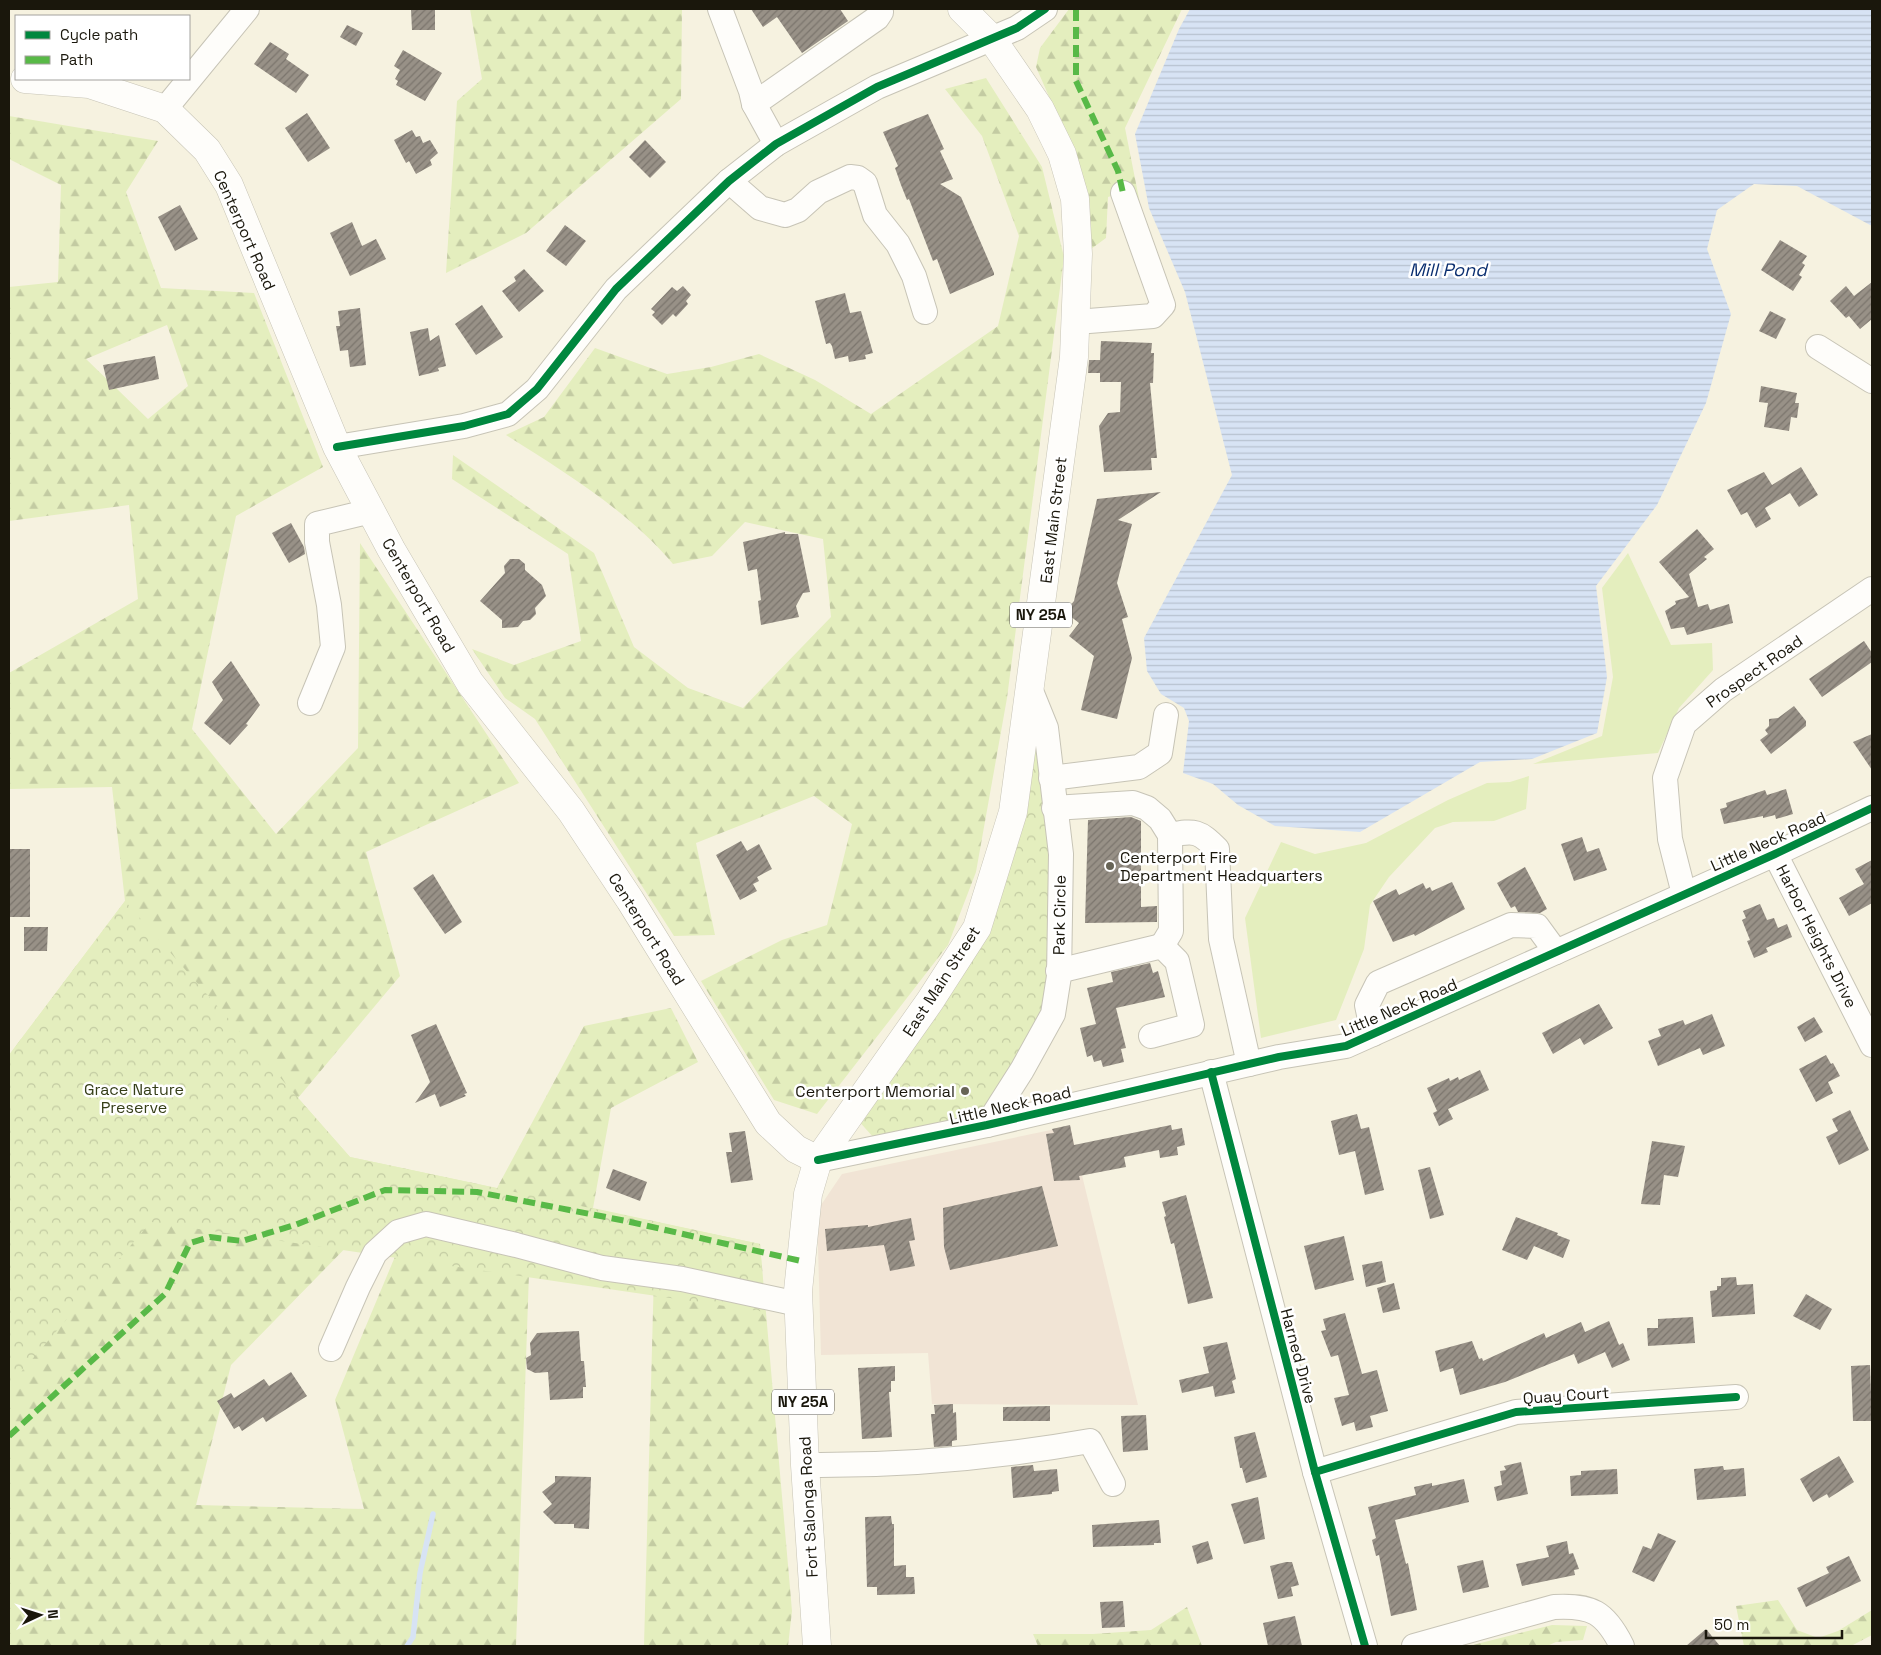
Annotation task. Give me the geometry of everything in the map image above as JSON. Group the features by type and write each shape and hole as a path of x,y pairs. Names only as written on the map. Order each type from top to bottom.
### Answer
{"main road":[{"name":"East Main Street","path":"818,1160 930,1001 977,928 1013,812 1031,691 1074,357 1078,254 1075,200 1062,154 1040,109 992,39 962,9"},
{"name":"Centerport Road","path":"38,80 89,84 165,109 207,150 229,185 337,447 391,549 470,683 571,811 630,900 768,1123 796,1149 818,1160"},
{"name":"Fort Salonga Road","path":"817,1646 805,1465 798,1304 808,1194 818,1160"}],"street":[{"path":"190,79 247,9"},
{"path":"720,9 751,91 761,99 784,140"},
{"path":"761,99 877,18 881,12 880,9"},
{"path":"337,447 464,426 508,414 537,389 616,289 729,181 784,140 878,87 1017,28 1045,9"},
{"path":"165,109 189,80"},
{"path":"729,181 760,208 785,215 798,210 818,192 850,177 858,178 865,183 875,215 898,244 914,276 925,312"},
{"path":"1076,322 1153,316 1163,305 1123,193"},
{"path":"1818,347 1872,381"},
{"path":"310,703 333,647 328,598 317,542 317,524 371,511"},
{"name":"Prospect Road","path":"1684,894 1670,839 1665,778 1684,724 1723,690 1872,590"},
{"name":"Park Circle","path":"987,1125 1022,1070 1053,1014 1058,971 1060,854 1046,728 1031,691"},
{"path":"1051,778 1140,767 1160,752 1166,715"},
{"path":"1054,808 1133,803 1147,808 1160,819 1170,835 1171,931 1162,946 1058,971"},
{"name":"Little Neck Road","path":"818,1160 987,1125 1211,1072 1346,1046 1775,854 1872,808"},
{"path":"1170,835 1187,831 1201,833 1217,849 1221,939 1249,1064"},
{"name":"Harbor Heights Drive","path":"1775,854 1872,1045"},
{"path":"1373,1034 1367,1005 1378,983 1511,924 1537,926 1556,952"},
{"path":"1151,1036 1192,1025 1177,961 1162,946"},
{"name":"Harned Drive","path":"1211,1072 1315,1472 1365,1646"},
{"path":"331,1350 358,1287 376,1253 398,1232 426,1224 602,1268 682,1279 798,1304"},
{"name":"Quay Court","path":"1315,1472 1516,1412 1736,1397"},
{"path":"805,1465 911,1464 970,1459 1090,1441 1113,1484"},
{"path":"1414,1646 1554,1607 1578,1606 1596,1613 1612,1626 1622,1646"}],"shaded area":[{"path":"1070,1126 1138,1405 932,1404 928,1353 821,1355 817,1211 842,1174"}],"green space":[{"path":"470,9 682,9 681,99 526,233 446,273 457,101 482,79"},
{"path":"1069,9 1182,9 1125,128 1147,239 1127,191 1108,197 1106,238 1091,249 1069,142 1036,67 1040,48"},
{"path":"986,78 1042,167 1064,257 1007,698 976,872 948,945 817,1114 774,1100 701,981 782,940 827,925 852,824 814,796 696,843 715,935 674,936 535,719 505,698 472,649 514,665 581,641 568,554 452,479 453,455 594,553 634,647 688,688 743,708 831,617 823,539 745,522 712,556 673,564 637,527 616,510 573,478 506,435 544,417 595,348 667,374 711,367 759,354 815,380 871,414 998,326 1019,236 982,136 945,89"},
{"path":"9,116 158,141 126,192 161,288 254,293 323,467 236,516 192,729 276,834 358,748 360,543 519,783 366,852 400,976 298,1098 350,1157 497,1188 584,1026 671,1008 698,1062 611,1108 593,1208 760,1244 792,1611 788,1646 644,1646 654,1273 529,1273 516,1646 9,1646 9,1055 125,901 112,787 9,789 9,673 138,599 129,505 9,521 9,287 58,282 61,185 9,159","holes":["167,325 188,386 148,419 86,359","363,1230 399,1247 335,1400 364,1509 196,1505 231,1365"]},
{"path":"1628,553 1671,645 1712,643 1713,670 1679,708 1658,753 1533,764 1602,736 1613,677 1602,588"},
{"path":"1033,709 1055,850 1049,1008 987,1110 963,1118 874,1138 856,1118 980,936"},
{"path":"1529,776 1526,809 1494,821 1453,822 1435,828 1389,877 1370,905 1364,949 1336,1020 1261,1038 1245,918 1281,842 1315,854 1366,843 1448,800 1487,783 1510,782"},
{"name":"Grace Nature Preserve","path":"125,901 350,1157 760,1244 765,1312 151,1222 9,1386 9,1055"},
{"path":"1778,1600 1797,1630 1818,1638 1838,1631 1872,1610 1872,1635 1851,1646 1744,1646 1736,1606"},
{"path":"1187,1607 1202,1646 1038,1646 1033,1634 1093,1634 1151,1630"},
{"path":"1552,1625 1587,1626 1583,1640 1556,1642 1547,1646 1469,1646"}],"water":[{"name":"Mill Pond","path":"1190,9 1872,9 1872,226 1797,186 1754,184 1717,210 1707,249 1731,314 1706,403 1657,505 1596,586 1607,677 1597,733 1532,759 1480,762 1360,832 1275,826 1238,805 1213,784 1183,773 1189,721 1184,708 1161,694 1147,671 1144,638 1232,475 1185,292 1149,208 1135,134 1179,29"}],"building":[{"path":"435,9 435,30 412,30 411,10"},
{"path":"751,9 840,9 848,21 802,53 777,17 763,27"},
{"path":"347,25 363,33 356,46 340,37"},
{"path":"270,42 289,54 286,59 309,75 296,93 254,64"},
{"path":"403,50 442,73 425,101 396,85 398,81 395,79 400,70 394,66"},
{"path":"307,113 330,148 308,162 285,128"},
{"path":"928,114 944,149 940,151 953,179 940,184 961,197 994,273 994,275 950,294 937,259 933,261 909,199 907,200 895,168 898,166 883,132"},
{"path":"412,130 416,137 420,136 423,143 430,140 438,153 430,160 432,165 416,174 409,161 406,163 394,140"},
{"path":"645,140 666,162 650,178 629,157"},
{"path":"180,205 198,239 175,251 158,217"},
{"path":"352,222 362,246 376,239 386,259 350,276 330,233"},
{"path":"565,225 586,241 566,266 546,251"},
{"path":"1780,240 1807,256 1802,263 1805,265 1799,275 1802,277 1793,291 1761,270"},
{"path":"524,269 544,291 519,312 502,291 516,281 514,277"},
{"path":"1872,282 1872,319 1860,329 1849,316 1846,318 1830,301 1846,286 1854,296"},
{"path":"683,286 691,295 686,301 688,304 676,317 673,314 662,325 652,315 655,312 651,309 672,287 677,291"},
{"path":"845,293 850,313 861,311 873,353 865,355 866,359 849,362 848,356 835,359 832,346 830,343 826,344 815,301"},
{"path":"482,305 503,337 476,355 455,324"},
{"path":"360,308 366,365 350,367 348,350 340,351 336,326 340,326 338,311"},
{"path":"1770,311 1786,319 1776,339 1759,331"},
{"path":"428,328 430,341 439,335 446,366 438,368 439,371 419,376 410,332"},
{"path":"1101,341 1152,343 1151,353 1154,353 1153,383 1150,383 1157,458 1151,458 1152,470 1104,472 1099,426 1108,413 1120,412 1121,382 1100,382 1100,373 1088,373 1089,360 1100,360"},
{"path":"155,356 159,379 109,390 103,365"},
{"path":"1761,386 1797,393 1795,403 1799,403 1797,418 1791,417 1789,431 1764,427 1768,403 1759,402"},
{"path":"1801,467 1818,495 1799,507 1790,493 1765,508 1771,519 1756,528 1747,512 1741,515 1727,490 1764,472 1772,485"},
{"path":"1161,492 1118,520 1132,524 1117,583 1128,617 1122,619 1132,658 1117,719 1081,710 1094,656 1069,636 1079,623 1065,612 1074,601 1097,499"},
{"path":"291,523 304,547 305,554 289,563 272,533"},
{"path":"1697,529 1714,549 1704,557 1707,559 1689,574 1698,607 1708,604 1710,610 1729,604 1733,623 1687,635 1684,627 1671,629 1665,611 1676,604 1675,601 1689,597 1659,562"},
{"path":"785,532 785,534 798,534 810,592 803,593 796,606 799,617 761,625 758,601 761,600 757,569 748,571 743,542"},
{"path":"510,559 519,559 525,564 525,570 542,585 546,596 535,608 536,614 530,620 523,621 518,627 502,628 502,620 480,601 505,573 504,566"},
{"path":"1864,641 1872,653 1872,662 1822,697 1809,679"},
{"path":"231,661 260,705 246,724 248,725 230,745 204,723 223,700 212,682"},
{"path":"1794,706 1806,721 1806,726 1771,754 1760,740 1768,734 1765,730 1769,726 1769,719 1778,718"},
{"path":"1872,734 1872,770 1853,742"},
{"path":"1786,789 1793,814 1776,819 1775,815 1763,818 1763,816 1724,824 1720,809 1727,807 1726,803 1765,790 1767,795"},
{"path":"1131,817 1141,821 1141,907 1157,906 1157,922 1085,923 1088,820"},
{"path":"1582,837 1587,852 1599,848 1607,870 1574,881 1561,844"},
{"path":"741,841 747,851 759,844 772,869 757,877 759,881 753,884 757,891 740,900 716,855"},
{"path":"9,849 30,849 30,917 9,917"},
{"path":"1872,860 1872,903 1849,916 1839,898 1864,884 1855,869"},
{"path":"1525,867 1547,909 1540,913 1518,912 1515,906 1511,908 1497,883"},
{"path":"433,874 462,922 445,934 413,888"},
{"path":"1452,882 1465,909 1415,936 1414,934 1393,942 1373,901 1396,889 1399,895 1423,883 1426,889 1430,887 1432,891"},
{"path":"1760,904 1767,920 1774,918 1778,928 1787,924 1792,937 1766,948 1768,952 1754,958 1747,941 1750,940 1742,920 1746,918 1743,911"},
{"path":"24,927 48,927 47,951 24,951"},
{"path":"1150,963 1153,973 1158,971 1165,997 1116,1008 1126,1048 1121,1049 1124,1062 1103,1067 1101,1060 1094,1062 1092,1055 1087,1057 1080,1028 1096,1024 1087,988 1113,982 1111,972"},
{"path":"1599,1004 1613,1028 1584,1045 1580,1038 1553,1054 1542,1033"},
{"path":"1712,1014 1725,1046 1703,1055 1700,1048 1658,1066 1648,1041 1661,1036 1658,1029 1683,1020 1685,1025"},
{"path":"1814,1017 1823,1032 1805,1042 1797,1027"},
{"path":"436,1024 467,1093 464,1094 466,1096 440,1107 435,1094 415,1103 430,1082 411,1035"},
{"path":"1826,1055 1840,1076 1828,1082 1833,1093 1816,1102 1799,1069"},
{"path":"1480,1070 1489,1090 1448,1109 1453,1119 1439,1126 1433,1113 1437,1111 1427,1088 1449,1078 1450,1081 1458,1077 1459,1080"},
{"path":"1850,1110 1869,1150 1839,1165 1826,1137 1838,1131 1832,1119"},
{"path":"1357,1114 1361,1129 1369,1127 1384,1190 1365,1195 1355,1151 1339,1155 1331,1121"},
{"path":"1070,1125 1074,1145 1171,1125 1172,1130 1182,1128 1185,1145 1177,1147 1178,1155 1160,1158 1159,1150 1124,1157 1126,1167 1079,1176 1080,1180 1054,1181 1046,1134 1054,1133 1052,1129"},
{"path":"745,1131 753,1180 731,1183 726,1152 732,1152 729,1133"},
{"path":"1652,1141 1685,1146 1678,1177 1664,1175 1660,1205 1641,1204"},
{"path":"1430,1167 1444,1215 1430,1219 1418,1170"},
{"path":"613,1169 647,1182 640,1201 606,1188"},
{"path":"1042,1186 1058,1246 950,1270 944,1247 943,1208"},
{"path":"1186,1195 1213,1298 1188,1304 1174,1243 1171,1244 1164,1217 1166,1216 1162,1202"},
{"path":"1516,1217 1558,1233 1557,1235 1570,1240 1563,1258 1534,1246 1527,1260 1502,1250"},
{"path":"911,1218 915,1240 909,1241 915,1266 890,1271 884,1245 827,1251 825,1229 868,1225 868,1227"},
{"path":"1344,1236 1354,1280 1315,1290 1304,1246"},
{"path":"1382,1261 1386,1282 1366,1287 1362,1265"},
{"path":"1736,1277 1737,1285 1753,1284 1755,1314 1712,1317 1710,1291 1717,1290 1717,1286 1721,1286 1721,1278"},
{"path":"1394,1283 1400,1309 1383,1313 1377,1288"},
{"path":"1806,1294 1832,1309 1820,1330 1793,1316"},
{"path":"1345,1313 1362,1374 1377,1370 1388,1411 1370,1416 1373,1427 1356,1431 1354,1422 1342,1426 1334,1398 1349,1395 1338,1355 1331,1357 1321,1331 1326,1330 1323,1319"},
{"path":"1693,1317 1695,1343 1648,1346 1647,1328 1658,1328 1658,1319"},
{"path":"1609,1321 1619,1345 1623,1343 1630,1360 1612,1368 1605,1352 1578,1364 1574,1354 1505,1382 1460,1395 1453,1368 1440,1372 1435,1351 1472,1341 1479,1359 1482,1358 1483,1361 1544,1333 1546,1338 1581,1322 1585,1332"},
{"path":"579,1331 581,1361 584,1361 586,1387 583,1387 583,1398 550,1400 548,1372 535,1373 527,1369 526,1358 531,1355 530,1343 537,1333"},
{"path":"1227,1342 1236,1379 1232,1381 1235,1393 1215,1397 1213,1386 1182,1393 1179,1380 1209,1373 1203,1347"},
{"path":"1870,1365 1872,1421 1853,1421 1851,1366"},
{"path":"895,1366 895,1381 891,1381 891,1392 889,1392 892,1437 862,1439 858,1368"},
{"path":"291,1372 307,1396 266,1422 263,1417 242,1431 239,1426 234,1429 217,1401 231,1393 234,1398 264,1379 269,1386"},
{"path":"953,1404 953,1413 956,1412 957,1440 952,1441 952,1446 934,1447 931,1414 935,1414 934,1405"},
{"path":"1050,1406 1050,1421 1003,1421 1003,1407"},
{"path":"1146,1415 1148,1450 1123,1452 1121,1416"},
{"path":"1255,1432 1267,1477 1246,1483 1242,1468 1240,1468 1234,1437"},
{"path":"1839,1456 1854,1482 1829,1498 1827,1494 1813,1502 1800,1479"},
{"path":"1521,1462 1528,1494 1497,1501 1494,1487 1502,1485 1500,1471 1506,1470 1504,1466"},
{"path":"1033,1465 1034,1471 1057,1469 1059,1491 1052,1492 1052,1494 1013,1498 1011,1467"},
{"path":"1723,1466 1724,1470 1744,1468 1746,1496 1697,1500 1694,1469"},
{"path":"1617,1469 1618,1494 1571,1496 1570,1476 1581,1475 1581,1471"},
{"path":"555,1476 591,1477 589,1529 574,1528 574,1524 555,1524 543,1512 552,1504 542,1492 555,1482"},
{"path":"1464,1479 1469,1502 1395,1520 1406,1564 1408,1563 1417,1610 1391,1616 1379,1555 1376,1556 1372,1540 1376,1538 1368,1507 1416,1495 1414,1487 1432,1483 1432,1486"},
{"path":"1258,1497 1265,1539 1244,1544 1231,1504"},
{"path":"891,1516 892,1524 894,1524 894,1566 906,1565 906,1577 914,1577 915,1594 877,1595 877,1587 867,1587 865,1517"},
{"path":"1159,1520 1161,1543 1154,1543 1154,1545 1093,1547 1092,1525"},
{"path":"1658,1533 1676,1541 1654,1582 1632,1572 1643,1546 1651,1549"},
{"path":"1208,1541 1213,1559 1197,1564 1192,1546"},
{"path":"1567,1541 1569,1554 1573,1553 1579,1569 1574,1570 1575,1575 1522,1586 1516,1564 1549,1557 1546,1546"},
{"path":"1849,1556 1861,1581 1806,1607 1797,1588 1829,1573 1826,1567"},
{"path":"1483,1560 1489,1587 1463,1593 1457,1566"},
{"path":"1292,1562 1299,1585 1291,1587 1293,1596 1278,1599 1270,1566"},
{"path":"1123,1601 1125,1627 1102,1628 1100,1602"},
{"path":"1295,1616 1302,1646 1268,1646 1263,1623"},
{"path":"1706,1629 1720,1646 1686,1646"}],"waterway":[{"path":"407,1646 413,1637 420,1573 433,1514"}],"marked path":[{"path":"1076,9 1076,81 1118,171 1123,193"},
{"path":"9,1436 165,1294 190,1243 210,1237 242,1241 295,1225 385,1190 477,1192 626,1221 801,1261"}],"cycle path":[{"path":"337,447 464,426 508,414 537,389 616,289 729,181 776,144 877,87 1017,28 1045,9"},
{"path":"818,1160 987,1125 1279,1057 1346,1046 1775,854 1872,808"},
{"path":"1211,1072 1315,1472 1365,1646"},
{"path":"1315,1472 1516,1412 1736,1397"}],"place":[{"name":"Centerport Fire Department Headquarters","path":"1110,866"},
{"name":"Centerport Memorial","path":"965,1091"}]}
